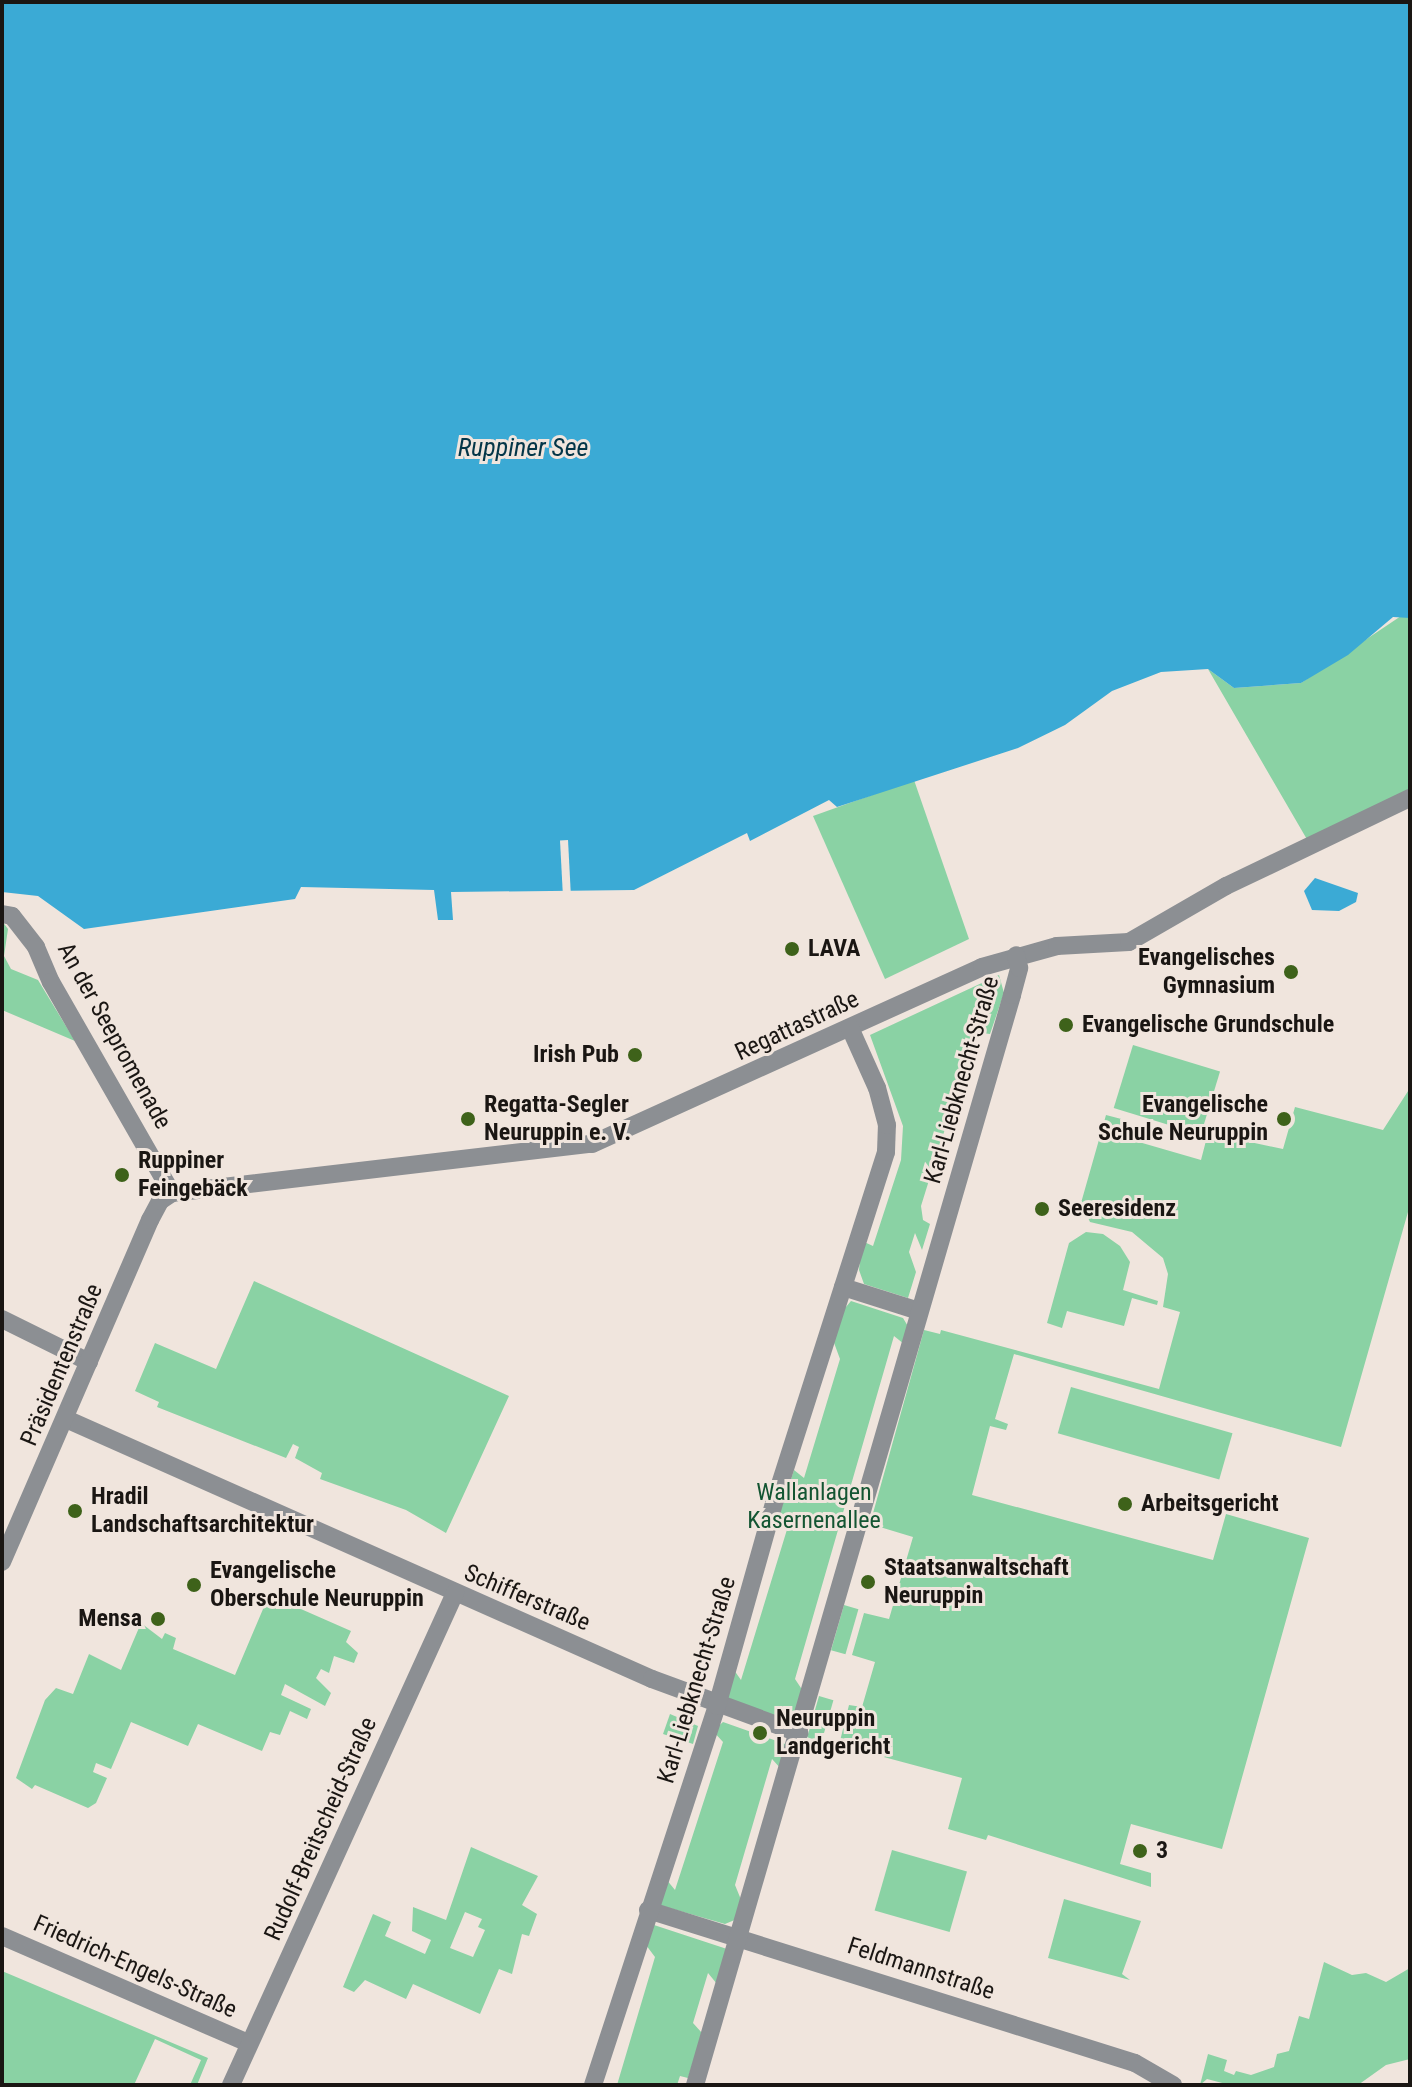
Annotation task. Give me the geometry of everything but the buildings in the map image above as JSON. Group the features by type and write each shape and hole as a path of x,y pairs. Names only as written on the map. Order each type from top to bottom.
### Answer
{"street":[{"name":"Regattastraße","path":"172,1193 592,1144 1016,955 1129,942 1226,886 1410,798"},
{"name":"An der Seepromenade","path":"2,914 12,916 36,947 51,982 172,1193"},
{"name":"Karl-Liebknecht-Straße","path":"695,2085 1012,995 1019,968 1016,955"},
{"name":"Karl-Liebknecht-Straße","path":"593,2085 717,1706 886,1152 887,1125 850,1028"},
{"name":"Präsidentenstraße","path":"2,1562 155,1210 172,1193"},
{"path":"843,1287 919,1311"},
{"path":"2,1319 89,1362"},
{"name":"Schifferstraße","path":"66,1419 717,1706 799,1733"},
{"name":"Rudolf-Breitscheid-Straße","path":"231,2085 455,1593"},
{"name":"Feldmannstraße","path":"648,1910 1135,2063 1173,2085"},
{"name":"Friedrich-Engels-Straße","path":"2,1936 248,2043"}],"green space":[{"path":"1404,614 1410,618 1410,798 1312,848 1208,669 1234,688 1301,683"},
{"path":"914,780 969,939 885,979 813,816"},
{"path":"2,921 8,929 4,956 11,969 38,980 75,1041 2,1010"},
{"path":"999,975 1004,993 990,1034 974,1032 964,1067 967,1081 958,1087 921,1206 923,1220 930,1224 922,1250 915,1233 909,1252 916,1272 908,1298 864,1284 859,1270 862,1241 873,1246 901,1160 903,1126 870,1035"},
{"path":"1133,1045 1220,1072 1201,1135 1114,1108"},
{"path":"1410,1088 1410,1205 1341,1447 1014,1354 995,1419 1008,1424 1006,1430 990,1426 972,1495 1213,1560 1226,1514 1309,1538 1222,1849 1131,1824 1120,1864 1151,1873 1151,1887 988,1835 986,1840 948,1829 962,1778 839,1745 849,1705 862,1707 875,1662 852,1655 864,1613 889,1619 913,1537 870,1524 924,1330 940,1334 941,1330 1159,1389 1180,1312 1163,1307 1168,1274 1163,1258 1132,1232 1090,1222 1081,1203 1106,1115 1129,1121 1125,1138 1201,1160 1208,1133 1283,1149 1295,1107 1383,1130"},
{"path":"1086,1232 1103,1234 1120,1246 1130,1262 1123,1290 1158,1301 1157,1305 1132,1298 1124,1326 1067,1311 1062,1328 1047,1323 1069,1243"},
{"path":"254,1281 509,1396 446,1533 406,1510 320,1479 322,1473 295,1458 299,1447 293,1444 286,1458 157,1407 159,1402 135,1391 155,1343 216,1369"},
{"name":"Wallanlagen Kasernenallee","path":"851,1301 903,1318 909,1328 904,1344 894,1336 795,1679 803,1691 799,1711 784,1719 728,1698 734,1670 741,1680 789,1523 780,1512 794,1470 804,1478 840,1359 833,1340 840,1314"},
{"path":"1071,1387 1232,1433 1219,1479 1058,1433"},
{"path":"269,1595 351,1631 346,1642 358,1653 354,1663 334,1656 329,1673 321,1669 316,1678 331,1693 325,1706 285,1684 281,1695 311,1709 307,1719 290,1711 280,1735 270,1732 262,1751 198,1724 188,1746 131,1722 111,1769 96,1763 93,1772 107,1778 96,1803 88,1808 35,1785 32,1789 16,1778 45,1700 56,1688 73,1694 89,1654 121,1670 141,1623 162,1639 165,1633 176,1638 173,1649 235,1675"},
{"path":"844,1605 858,1609 845,1654 831,1650"},
{"path":"819,1696 833,1700 822,1741 807,1737"},
{"path":"670,1714 698,1726 693,1744 663,1734"},
{"path":"723,1722 788,1745 782,1770 772,1759 735,1885 742,1902 737,1919 725,1924 659,1905 666,1879 675,1890 723,1742 713,1731"},
{"path":"471,1847 538,1876 522,1905 537,1914 529,1936 522,1934 512,1974 499,1969 480,2014 413,1984 406,1999 365,1980 354,1992 343,1987 373,1914 391,1922 385,1936 425,1954 431,1940 412,1931 413,1907 446,1920","holes":["465,1912 482,1919 478,1927 485,1930 473,1957 450,1948"]},
{"path":"892,1850 967,1871 950,1932 875,1911"},
{"path":"1064,1899 1141,1921 1122,1974 1130,1980 1048,1958"},
{"path":"654,1925 727,1949 717,1984 708,1973 693,2023 702,2033 688,2078 680,2076 677,2085 617,2085 655,1957 646,1945"},
{"path":"1324,1962 1352,1975 1366,1973 1386,1982 1410,1968 1410,2059 1386,2065 1358,2085 1230,2085 1207,2079 1200,2085 1208,2054 1227,2060 1224,2071 1234,2075 1236,2071 1251,2075 1274,2067 1277,2054 1289,2051 1299,2016 1309,2019"},
{"path":"2,1971 208,2058 197,2085 190,2085 201,2060 155,2039 134,2085 2,2085"}],"water":[{"name":"Ruppiner See","path":"2,2 1410,2 1410,618 1393,617 1348,655 1301,683 1234,688 1208,669 1161,672 1112,691 1065,725 1018,748 837,807 829,800 750,841 747,833 634,890 451,892 453,920 438,920 434,890 301,887 295,899 84,929 38,896 2,892"},
{"path":"1315,878 1358,893 1356,902 1339,911 1312,910 1304,891"}],"pier":[{"path":"560,840 568,840 571,892 563,892"}],"place":[{"name":"LAVA","path":"792,949"},
{"name":"Evangelisches Gymnasium","path":"1291,972"},
{"name":"Evangelische Grundschule","path":"1066,1025"},
{"name":"Irish Pub","path":"635,1055"},
{"name":"Regatta-Segler Neuruppin e. V.","path":"468,1119"},
{"name":"Evangelische Schule Neuruppin","path":"1284,1119"},
{"name":"Ruppiner Feingebäck","path":"122,1175"},
{"name":"Seeresidenz","path":"1042,1209"},
{"name":"Arbeitsgericht","path":"1125,1504"},
{"name":"Hradil Landschaftsarchitektur","path":"75,1511"},
{"name":"Staatsanwaltschaft Neuruppin","path":"868,1582"},
{"name":"Evangelische Oberschule Neuruppin","path":"194,1585"},
{"name":"Mensa","path":"158,1619"},
{"name":"Neuruppin Landgericht","path":"760,1733"},
{"name":"3","path":"1140,1851"}]}
